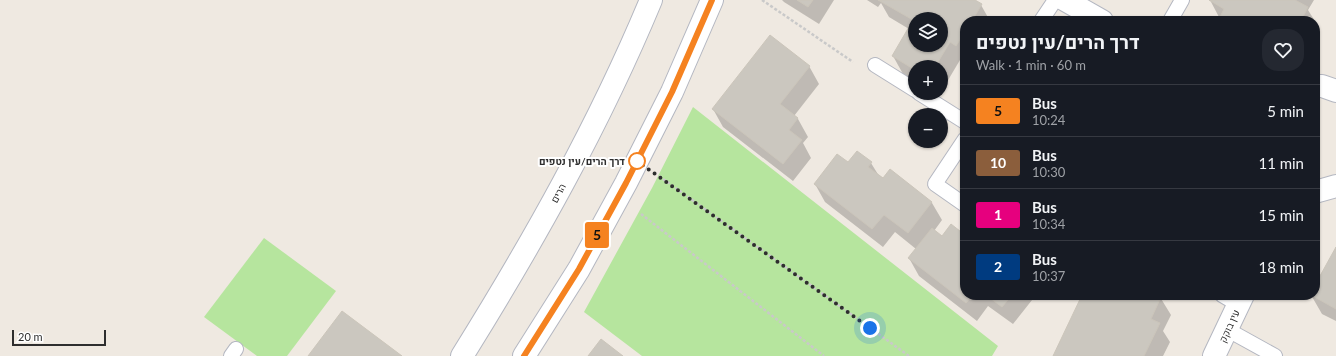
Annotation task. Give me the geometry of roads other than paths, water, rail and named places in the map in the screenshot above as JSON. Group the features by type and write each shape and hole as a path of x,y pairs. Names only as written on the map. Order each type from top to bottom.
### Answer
{"street":[{"name":"הרים","path":"462,356 507,284 557,197 602,109 651,0"},
{"path":"524,356 579,269 619,197 672,92 712,0"},
{"path":"1065,0 1093,16"},
{"path":"1320,86 1336,91"},
{"path":"1320,191 1336,186"},
{"name":"עין בוקק","path":"1214,356 1228,330 1235,300"}],"lane":[{"path":"1044,16 1055,0"},
{"path":"1173,16 1182,0"},
{"path":"875,65 908,86"},
{"path":"930,100 960,119"},
{"path":"960,147 936,184 960,201"},
{"path":"1228,330 1275,356"}],"place":[{"name":"דרך הרים/עין נטפים","path":"637,161"}]}
